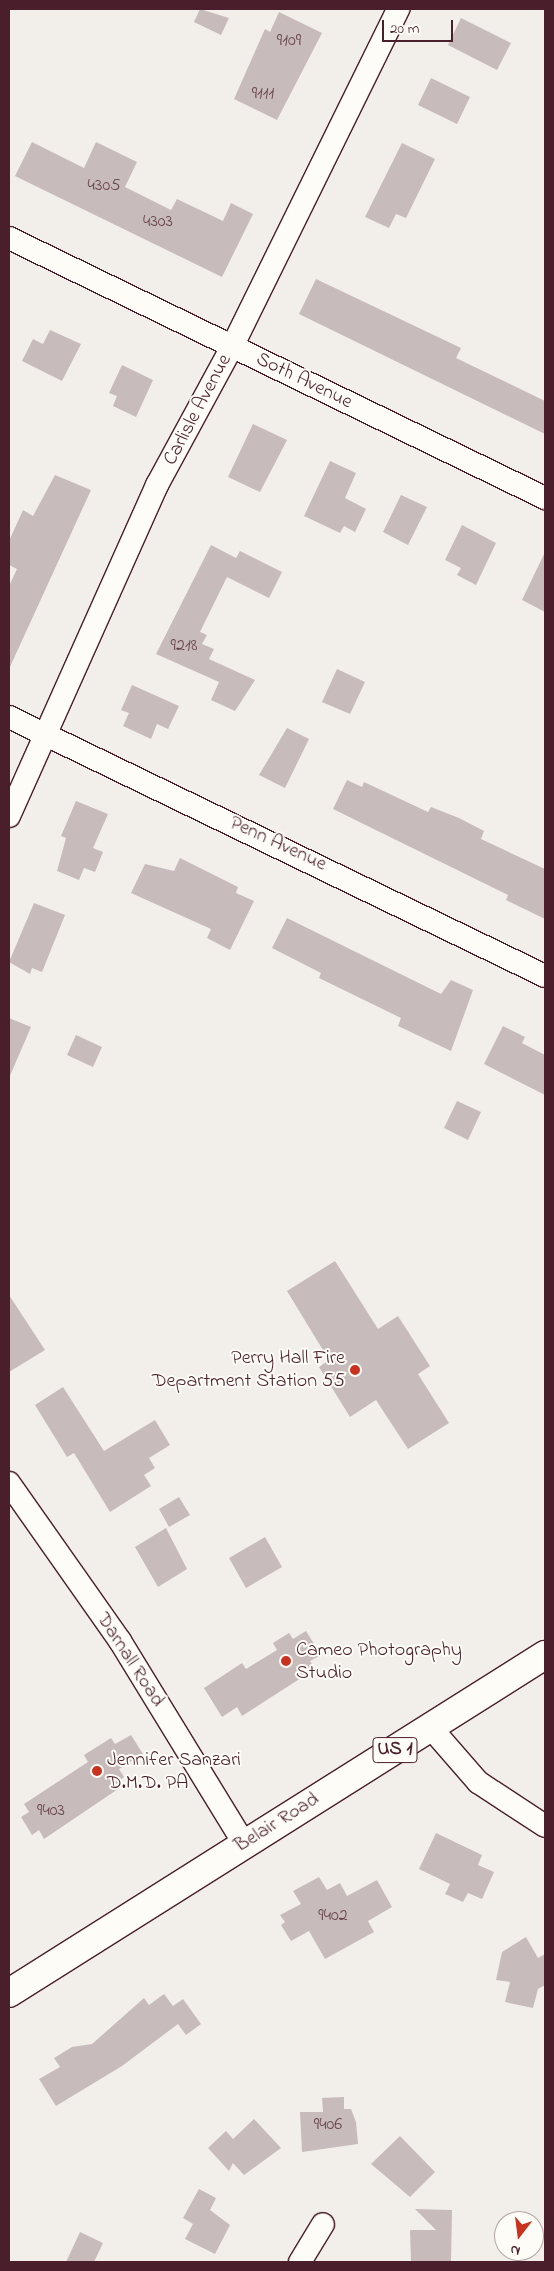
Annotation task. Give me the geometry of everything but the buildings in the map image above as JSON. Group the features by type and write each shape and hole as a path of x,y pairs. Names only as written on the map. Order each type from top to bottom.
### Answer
{"highway":[{"name":"Belair Road","path":"9,1993 244,1843 431,1728 545,1654"}],"street":[{"name":"Carlisle Avenue","path":"9,816 157,485 232,347 398,9"},
{"name":"Soth Avenue","path":"9,238 545,498"},
{"name":"Penn Avenue","path":"9,717 545,976"},
{"name":"Darnall Road","path":"9,1483 120,1641 244,1843"},
{"path":"431,1728 478,1782 545,1826"},
{"path":"300,2262 324,2224"}],"place":[{"name":"Perry Hall Fire Department Station 55","path":"355,1370"},
{"name":"Cameo Photography Studio","path":"286,1661"},
{"name":"Jennifer Sanzari D.M.D. PA","path":"97,1771"}]}
